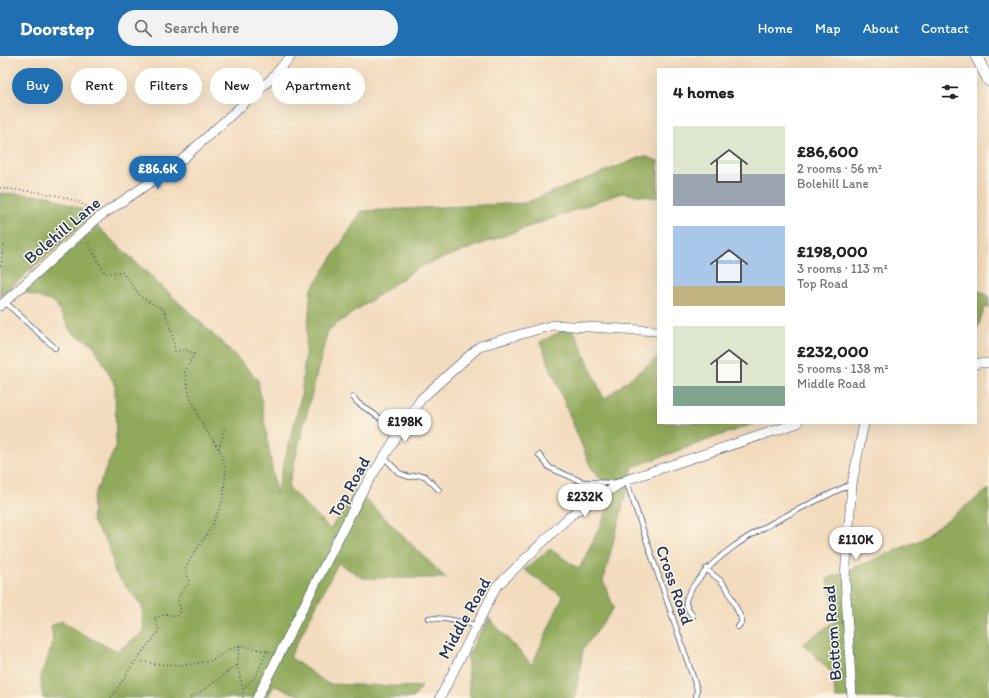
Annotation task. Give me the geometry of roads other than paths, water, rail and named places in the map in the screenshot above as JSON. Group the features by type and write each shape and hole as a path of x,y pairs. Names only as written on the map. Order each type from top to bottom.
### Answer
{"street":[{"name":"Bolehill Lane","path":"2,304 99,217 176,165 271,79 291,56"},
{"path":"976,56 989,80"},
{"name":"Top Road","path":"257,698 364,488 421,399 480,346 553,325 657,331"},
{"path":"977,364 989,363"},
{"name":"Middle Road","path":"440,698 496,587 570,514 626,480 795,424"},
{"name":"Bottom Road","path":"852,698 845,577 852,484 864,424"}],"lane":[{"path":"2,304 54,348"},
{"path":"353,397 358,403 400,432"},
{"path":"539,455 550,468 583,482 612,483 626,480"},
{"path":"384,457 399,473 409,477 420,475 425,476 439,490"},
{"name":"Cross Road","path":"626,480 697,688 696,698"},
{"path":"693,616 687,608 686,601 689,593 706,570 724,553 748,537 798,509 852,484"},
{"path":"706,570 720,580 727,588 741,618 741,623 738,628"},
{"path":"429,618 439,618 476,625"}]}
